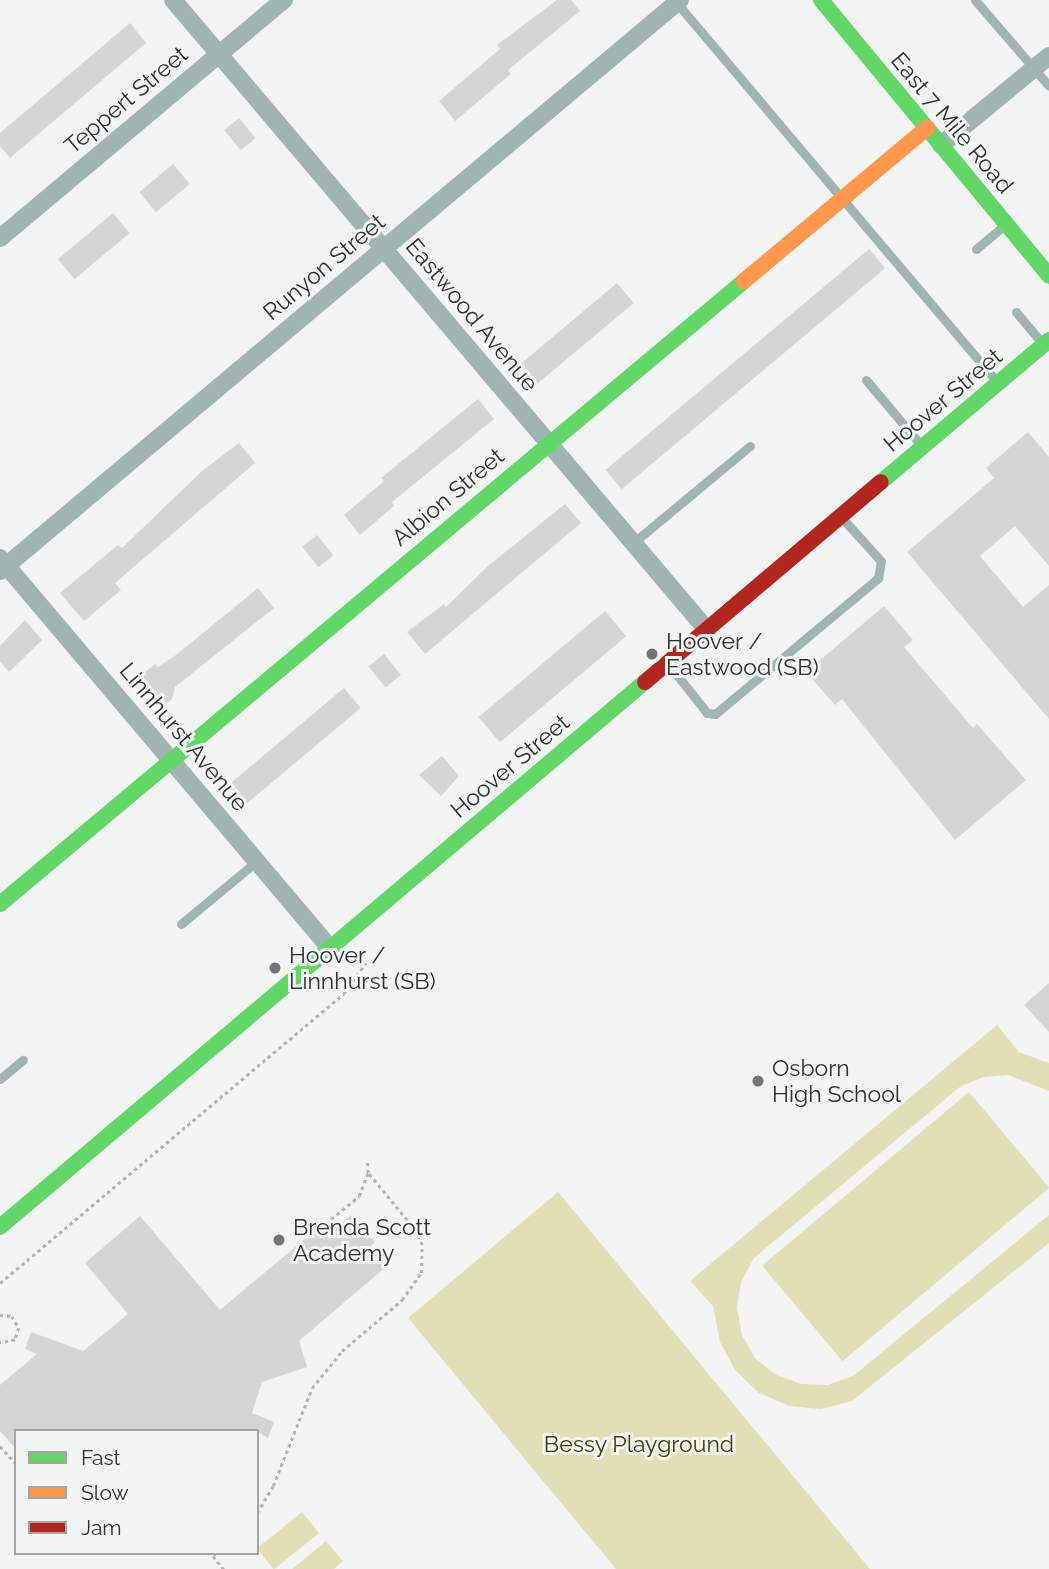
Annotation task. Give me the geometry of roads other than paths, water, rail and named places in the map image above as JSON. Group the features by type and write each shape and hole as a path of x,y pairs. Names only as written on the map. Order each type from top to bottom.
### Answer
{"street":[{"name":"Eastwood Avenue","path":"173,0 708,630"},
{"name":"Teppert Street","path":"0,238 284,0"},
{"name":"East 7 Mile Road","path":"821,0 1049,276"},
{"name":"Runyon Street","path":"2,565 384,249 677,1"},
{"path":"941,145 1049,56"},
{"name":"Albion Street","path":"0,904 927,128"},
{"name":"Hoover Street","path":"0,1227 1046,342"},
{"name":"Linnhurst Avenue","path":"2,565 173,760 330,948"}],"lane":[{"path":"975,0 1049,86"},
{"path":"677,1 998,383"},
{"path":"976,249 1006,224"},
{"path":"1016,312 1046,342"},
{"path":"866,380 922,447"},
{"path":"633,543 750,446"},
{"path":"667,664 707,713 715,714 878,578 881,561 841,516"},
{"path":"181,924 257,861"},
{"path":"0,1079 23,1060"}],"place":[{"name":"Hoover / Eastwood (SB)","path":"652,654"},
{"name":"Hoover / Linnhurst (SB)","path":"275,968"},
{"name":"Osborn High School","path":"758,1081"},
{"name":"Brenda Scott Academy","path":"279,1240"}],"park label":[{"name":"Bessy Playground","path":"639,1444"}]}
